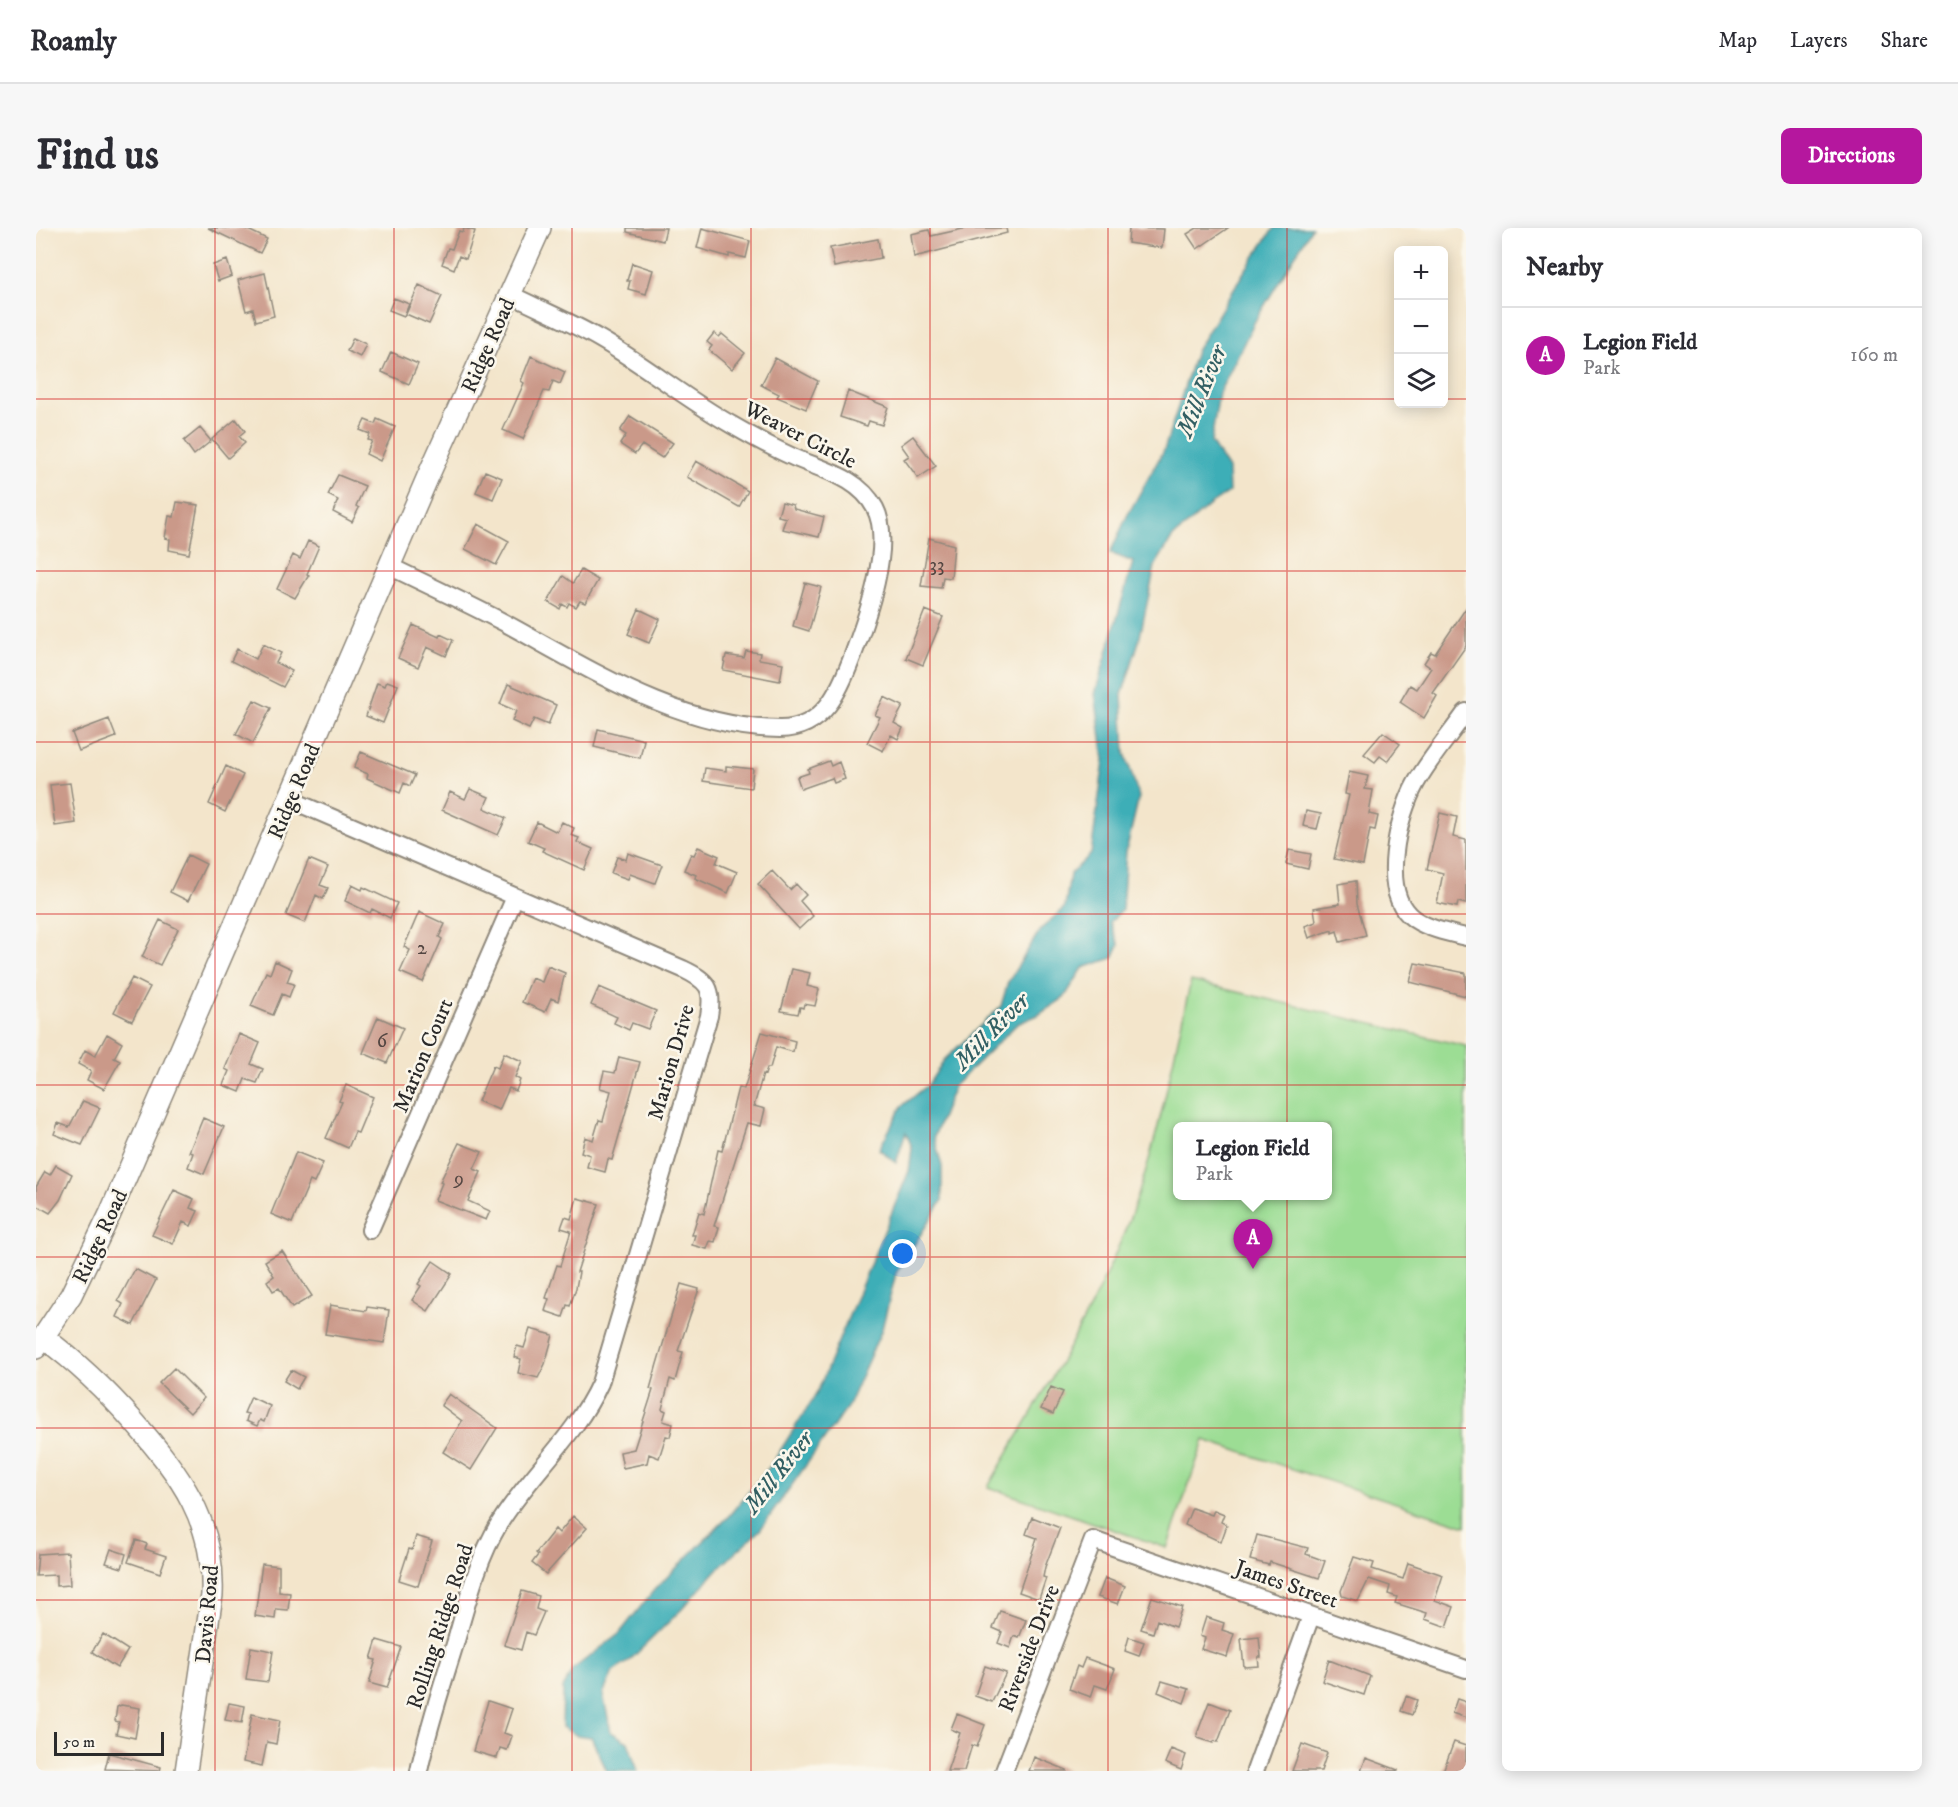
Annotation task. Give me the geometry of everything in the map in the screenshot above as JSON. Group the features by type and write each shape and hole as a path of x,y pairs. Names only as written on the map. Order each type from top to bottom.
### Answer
{"main road":[{"name":"Ridge Road","path":"40,1343 71,1295 105,1225 389,566 540,228"},
{"name":"Davis Road","path":"40,1343 82,1368 158,1450 187,1491 203,1526 211,1554 212,1595 186,1771"}],"street":[{"name":"Weaver Circle","path":"389,566 452,595 646,697 696,715 758,728 784,729 804,725 820,716 844,680 860,635 880,558 881,531 876,510 865,494 849,481 772,447 728,423 602,339 509,294"},
{"path":"1464,719 1415,784 1402,824 1394,866 1394,884 1399,901 1414,919 1428,926 1466,937"},
{"name":"Marion Drive","path":"289,799 702,978 711,992 711,1004 600,1383 580,1415 515,1501"},
{"name":"Marion Court","path":"370,1230 515,897"},
{"name":"Rolling Ridge Road","path":"418,1771 433,1713 480,1562 515,1501"},
{"name":"James Street","path":"1093,1540 1466,1669"},
{"name":"Riverside Drive","path":"1004,1771 1093,1540"},
{"path":"1255,1771 1311,1616"}],"green space":[{"path":"1191,981 1466,1046 1466,1526 1204,1440 1167,1548 988,1487 1081,1325 1114,1258 1139,1194 1171,1073"}],"water":[{"name":"Mill River","path":"1274,228 1312,228 1255,321 1219,393 1211,442 1228,469 1229,492 1210,505 1172,538 1155,566 1139,641 1122,695 1125,753 1139,797 1126,852 1122,910 1110,922 1119,945 1113,958 1083,968 1064,998 1038,1015 1017,1024 954,1086 934,1137 942,1166 942,1201 896,1273 882,1329 848,1406 760,1530 718,1569 682,1609 628,1662 613,1672 603,1694 611,1732 628,1742 638,1771 607,1771 591,1737 576,1735 562,1727 563,1688 573,1669 619,1634 654,1590 727,1518 771,1465 817,1393 909,1171 912,1148 906,1132 896,1163 879,1149 902,1106 928,1085 944,1060 1001,1006 1008,982 1040,930 1065,907 1070,874 1091,854 1104,760 1095,694 1133,562 1110,553 1127,516 1164,450 1196,351"}],"building":[{"path":"208,228 244,228 267,239 260,253"},
{"path":"464,228 475,231 466,259 459,256 454,269 442,264 448,248 452,249 459,231 463,232"},
{"path":"627,228 666,228 663,241 627,232"},
{"path":"702,228 750,241 746,258 729,254 729,257 697,248"},
{"path":"967,228 1006,228 1007,233 914,257 911,234 929,230 931,236"},
{"path":"1129,228 1164,229 1162,248 1128,243"},
{"path":"1197,228 1228,228 1197,249 1187,234"},
{"path":"878,239 881,258 834,267 830,248"},
{"path":"227,260 232,276 218,281 213,265"},
{"path":"632,263 653,270 646,294 628,289 630,281 627,281"},
{"path":"265,273 274,316 256,321 253,309 246,311 238,280"},
{"path":"419,285 442,296 429,324 406,314"},
{"path":"394,298 409,304 404,316 389,310"},
{"path":"714,333 719,337 722,334 745,353 732,369 709,350 712,346 707,342"},
{"path":"353,338 366,344 360,357 347,351"},
{"path":"391,352 418,364 409,384 382,372"},
{"path":"531,356 565,372 560,384 553,381 549,392 544,391 523,439 503,430 524,383 521,381"},
{"path":"775,358 818,381 806,409 777,397 779,394 761,385"},
{"path":"848,391 888,407 882,425 869,421 867,426 840,417"},
{"path":"630,416 673,443 662,458 642,445 635,454 620,444 626,435 620,431"},
{"path":"236,419 245,431 239,436 245,443 228,458 212,439"},
{"path":"377,419 395,427 380,461 366,454 372,441 368,440 370,434 360,430 365,420 375,424"},
{"path":"200,428 211,441 194,455 184,441"},
{"path":"913,436 936,466 918,478 904,459 909,456 901,445"},
{"path":"696,461 748,491 739,507 687,477"},
{"path":"485,471 502,478 493,499 476,492"},
{"path":"338,475 365,486 356,506 359,508 352,522 333,512 338,500 328,495"},
{"path":"177,502 198,505 189,554 169,550 170,539 165,538 169,516 174,517"},
{"path":"782,502 793,505 794,509 824,517 819,537 782,529 786,518 778,516"},
{"path":"478,524 509,541 496,565 465,549"},
{"path":"929,538 954,545 951,578 943,577 941,588 921,586"},
{"path":"308,541 319,546 307,574 309,575 295,598 277,589 293,555 300,559"},
{"path":"581,570 598,580 585,603 580,601 576,607 569,603 567,607 562,604 560,609 548,602 563,576 573,583"},
{"path":"805,583 821,587 809,631 793,626"},
{"path":"1466,608 1466,646 1433,693 1437,696 1424,718 1400,702 1410,685 1417,689 1431,668 1424,663 1431,652 1435,654"},
{"path":"639,609 660,619 649,643 628,634"},
{"path":"925,610 943,617 923,665 906,658"},
{"path":"413,625 439,637 440,634 453,640 446,656 427,647 418,667 398,658"},
{"path":"263,644 281,653 276,663 292,671 283,687 231,661 237,649 256,659"},
{"path":"746,651 760,653 759,659 783,663 780,681 723,670 726,655 744,658"},
{"path":"387,681 398,685 383,723 366,716 377,683 385,686"},
{"path":"508,684 556,705 548,725 534,719 529,729 512,721 516,711 500,704"},
{"path":"884,697 903,706 894,723 903,728 898,739 891,735 883,751 867,743 880,717 875,715"},
{"path":"254,700 271,708 253,743 236,734"},
{"path":"109,719 116,737 79,751 72,733"},
{"path":"598,729 644,740 640,758 594,747"},
{"path":"1383,732 1400,744 1387,761 1380,756 1375,762 1364,754"},
{"path":"361,752 415,775 410,786 404,783 400,793 367,778 368,774 354,768"},
{"path":"829,761 831,766 839,762 845,779 834,783 832,778 801,789 797,777 809,773 808,769"},
{"path":"226,766 243,775 225,812 209,804"},
{"path":"726,766 753,769 751,788 703,781 705,768 726,771"},
{"path":"1349,772 1368,776 1365,789 1373,790 1369,814 1378,816 1375,830 1370,829 1363,865 1334,859 1349,795 1345,794"},
{"path":"70,783 76,823 55,826 50,785"},
{"path":"470,789 489,797 484,808 506,818 498,835 442,810 450,792 465,799"},
{"path":"1306,811 1321,814 1317,829 1303,826"},
{"path":"1440,813 1457,817 1453,837 1466,840 1466,904 1458,902 1457,907 1437,903 1443,873 1427,869"},
{"path":"537,822 557,832 562,822 574,828 571,835 579,838 577,842 593,849 584,870 542,851 544,848 528,841"},
{"path":"698,847 719,856 716,863 737,872 728,893 695,878 696,875 684,870 691,854 694,855"},
{"path":"1289,850 1311,854 1308,869 1286,864"},
{"path":"628,853 662,865 655,883 630,874 628,879 611,873 617,857 626,860"},
{"path":"188,855 206,864 188,901 170,892"},
{"path":"309,859 328,867 320,885 328,888 323,899 316,895 305,923 286,915"},
{"path":"772,871 790,890 796,884 806,895 800,901 813,916 799,929 758,884"},
{"path":"1356,881 1357,904 1366,935 1340,942 1337,931 1332,933 1332,930 1309,938 1305,926 1316,922 1314,908 1340,904 1338,884"},
{"path":"352,885 362,890 363,887 397,903 390,918 372,909 370,913 345,901"},
{"path":"419,912 445,924 439,937 442,939 423,982 400,972 410,950 404,947"},
{"path":"160,920 178,929 160,965 142,957"},
{"path":"275,961 292,969 287,982 294,984 289,997 282,994 273,1015 251,1006 266,972 270,974"},
{"path":"1415,963 1466,973 1466,996 1410,982"},
{"path":"548,966 565,973 558,1001 551,998 545,1012 522,1002 532,978 542,982"},
{"path":"792,969 810,973 807,986 819,989 815,1006 804,1004 803,1008 800,1007 798,1014 781,1011"},
{"path":"132,978 150,987 132,1021 114,1012"},
{"path":"599,987 656,1011 648,1029 632,1023 629,1030 614,1023 617,1017 591,1005"},
{"path":"378,1017 403,1028 387,1063 363,1053"},
{"path":"762,1032 795,1041 793,1052 776,1047 770,1068 767,1068 765,1075 763,1074 754,1106 765,1109 761,1126 747,1123 714,1226 719,1227 715,1242 710,1241 707,1249 692,1245 695,1235 692,1235 699,1212 704,1214 718,1150 722,1151 738,1088 744,1089"},
{"path":"107,1034 122,1043 114,1058 120,1061 104,1089 87,1080 91,1071 78,1064 85,1050 95,1056"},
{"path":"239,1034 260,1043 251,1064 263,1069 257,1083 245,1079 240,1092 223,1085 229,1071 225,1069"},
{"path":"504,1053 522,1061 515,1077 520,1080 516,1091 509,1088 499,1110 478,1101 493,1066 498,1068"},
{"path":"619,1057 640,1062 612,1160 608,1159 605,1172 587,1167 590,1155 581,1152 585,1137 593,1140 599,1120 603,1121 611,1091 600,1088 604,1071 615,1073"},
{"path":"346,1085 373,1097 358,1133 355,1132 348,1148 326,1138 342,1102 339,1101"},
{"path":"83,1101 100,1108 82,1145 54,1134 58,1123 69,1127"},
{"path":"203,1118 224,1127 204,1174 188,1167 193,1153 189,1152"},
{"path":"459,1143 482,1152 474,1169 481,1172 468,1201 490,1211 486,1220 435,1200 442,1183 440,1182"},
{"path":"296,1152 323,1163 314,1183 310,1181 292,1223 271,1214"},
{"path":"56,1165 72,1174 60,1200 50,1213 36,1205 36,1187 45,1172 50,1175"},
{"path":"174,1190 194,1199 190,1208 198,1211 191,1226 183,1222 173,1244 152,1235"},
{"path":"577,1198 599,1204 577,1272 579,1272 576,1288 570,1306 567,1305 563,1317 545,1311 549,1299 546,1298 557,1265 560,1266 571,1231 561,1228 565,1217 571,1219"},
{"path":"282,1251 312,1296 292,1308 279,1288 273,1291 267,1281 274,1276 265,1261"},
{"path":"433,1261 452,1274 428,1311 412,1300 421,1286 418,1284"},
{"path":"135,1269 156,1280 133,1325 117,1317 123,1304 118,1301"},
{"path":"681,1284 699,1289 678,1351 683,1352 675,1381 670,1379 662,1409 666,1411 663,1421 673,1424 670,1437 666,1436 659,1458 649,1454 647,1463 623,1468 620,1452 634,1449 653,1390 650,1389"},
{"path":"330,1305 366,1311 367,1307 389,1310 384,1343 325,1334"},
{"path":"530,1329 553,1335 545,1364 538,1378 518,1373 521,1359 514,1357 517,1346 524,1348"},
{"path":"174,1368 204,1398 190,1413 159,1383"},
{"path":"291,1370 304,1377 297,1389 284,1381"},
{"path":"1051,1387 1063,1392 1053,1414 1041,1409"},
{"path":"449,1394 497,1428 471,1470 443,1452 462,1421 441,1405"},
{"path":"251,1397 270,1406 264,1422 260,1420 257,1426 246,1421 248,1414 244,1413"},
{"path":"1192,1508 1212,1515 1214,1510 1224,1514 1221,1522 1227,1525 1221,1542 1185,1525"},
{"path":"573,1516 587,1528 546,1574 532,1563 538,1555 536,1553 555,1529 559,1533"},
{"path":"1032,1517 1060,1528 1045,1567 1043,1577 1046,1578 1039,1599 1019,1592 1037,1538 1026,1534"},
{"path":"1257,1535 1308,1548 1306,1554 1325,1561 1319,1578 1270,1562 1269,1565 1250,1560"},
{"path":"416,1536 432,1541 418,1586 399,1580 409,1549 412,1550"},
{"path":"136,1540 147,1544 145,1549 166,1556 160,1573 128,1562"},
{"path":"111,1549 126,1554 122,1568 106,1563"},
{"path":"68,1552 70,1585 56,1586 56,1575 36,1576 38,1554"},
{"path":"1354,1557 1374,1563 1372,1569 1403,1579 1408,1563 1443,1575 1435,1600 1454,1607 1447,1627 1425,1619 1427,1613 1395,1603 1397,1597 1388,1594 1390,1586 1369,1579 1358,1601 1342,1596 1341,1591"},
{"path":"262,1564 279,1566 279,1592 290,1593 288,1610 276,1609 275,1619 255,1616"},
{"path":"1105,1578 1125,1586 1118,1604 1098,1597"},
{"path":"522,1591 539,1596 536,1609 544,1612 534,1635 526,1632 521,1650 504,1645"},
{"path":"1152,1597 1182,1607 1175,1627 1157,1620 1153,1633 1141,1629"},
{"path":"1000,1611 1026,1620 1019,1638 1014,1636 1010,1648 998,1643 1002,1632 993,1628"},
{"path":"1206,1617 1224,1623 1222,1630 1234,1634 1227,1657 1201,1649 1205,1638 1200,1636"},
{"path":"103,1634 128,1650 117,1668 92,1652"},
{"path":"1129,1637 1144,1642 1139,1656 1125,1651"},
{"path":"1259,1637 1261,1657 1258,1657 1259,1666 1244,1667 1241,1639"},
{"path":"377,1640 401,1647 387,1688 369,1683 376,1660 371,1659"},
{"path":"251,1647 273,1651 268,1682 246,1679"},
{"path":"1085,1658 1115,1669 1107,1689 1095,1685 1091,1697 1069,1689 1077,1666 1081,1668"},
{"path":"1329,1660 1370,1676 1364,1695 1322,1681"},
{"path":"985,1666 1006,1673 992,1702 975,1696"},
{"path":"1162,1681 1189,1689 1184,1703 1158,1692"},
{"path":"1406,1696 1417,1700 1412,1715 1401,1711"},
{"path":"1457,1699 1466,1702 1466,1718 1452,1713"},
{"path":"488,1701 512,1709 504,1733 512,1736 507,1750 500,1748 497,1758 473,1751"},
{"path":"1209,1702 1230,1710 1218,1742 1213,1743 1198,1738 1197,1734"},
{"path":"229,1703 245,1706 242,1723 225,1720"},
{"path":"121,1705 140,1708 135,1738 116,1734 119,1722 115,1721 117,1707"},
{"path":"252,1714 280,1720 276,1744 267,1742 262,1766 243,1762"},
{"path":"957,1714 985,1725 977,1747 972,1745 964,1771 947,1771 960,1733 951,1729"},
{"path":"1454,1742 1466,1746 1466,1766 1464,1771 1443,1771"},
{"path":"1302,1744 1327,1753 1321,1771 1292,1771"},
{"path":"1171,1749 1186,1755 1181,1770 1165,1763"},
{"path":"109,1753 161,1767 160,1771 105,1769"},
{"path":"1034,1757 1067,1770 1067,1771 1029,1771"},
{"path":"1366,1758 1398,1770 1398,1771 1361,1771"}],"place":[{"name":"Legion Field","path":"1253,1269"}]}
